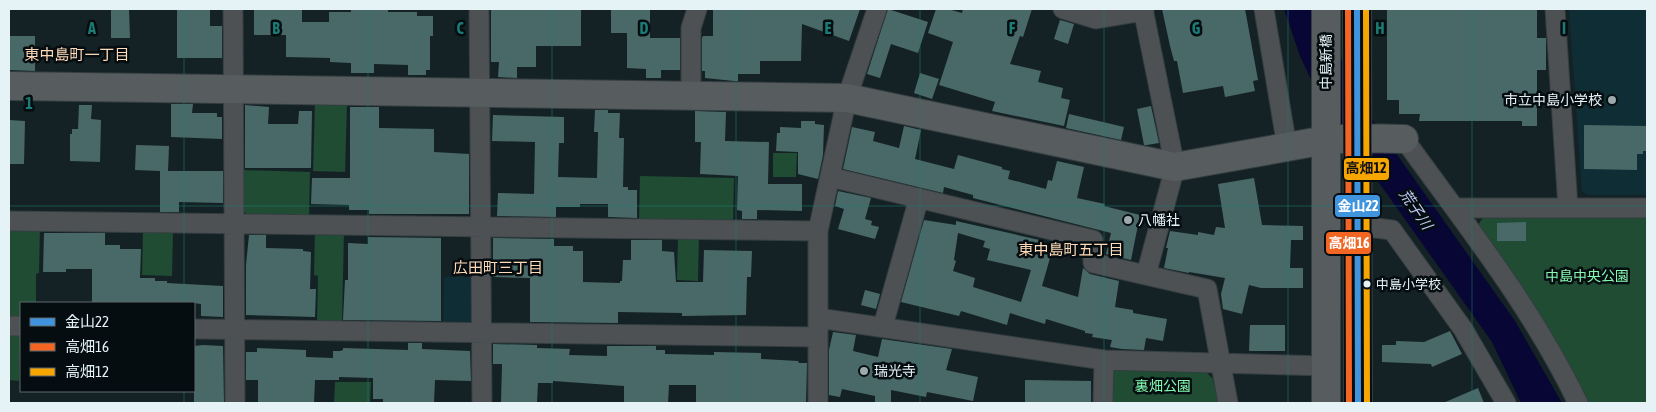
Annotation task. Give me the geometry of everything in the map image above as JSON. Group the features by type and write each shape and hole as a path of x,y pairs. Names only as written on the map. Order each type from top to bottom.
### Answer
{"street":[{"path":"233,9 235,403"},
{"path":"479,9 482,403"},
{"path":"690,96 691,28 698,9"},
{"path":"818,403 818,231 847,98 877,9"},
{"path":"1064,9 1096,19 1143,10 1174,166 1146,275"},
{"path":"1264,9 1287,147"},
{"name":"中島新橋","path":"1326,9 1341,139"},
{"path":"1326,403 1326,366 1341,139 1357,78 1356,9"},
{"path":"1555,9 1568,208"},
{"path":"9,86 847,98 1174,166 1341,139 1400,139 1456,208 1508,281 1564,375 1578,403"},
{"path":"1341,139 1358,226 1358,403"},
{"path":"830,177 1093,240 1093,264 1207,289 1228,403"},
{"path":"883,326 919,198"},
{"path":"1456,208 1647,208"},
{"path":"9,220 818,231"},
{"path":"1358,226 1392,230 1463,329 1506,403"},
{"path":"818,318 883,326 1104,360 1326,366"},
{"path":"195,329 818,337"},
{"path":"1103,403 1104,360"}],"shaded area":[{"name":"市立中島小学校","path":"1569,9 1647,9 1647,195 1588,195 1582,191"},
{"path":"444,277 473,277 474,321 468,326 443,325"}],"green space":[{"path":"315,103 347,104 345,172 313,171"},
{"path":"773,153 797,153 796,177 773,177"},
{"path":"243,170 310,172 309,217 248,216 243,210"},
{"path":"640,176 734,178 733,223 639,221"},
{"name":"中島中央公園","path":"1484,216 1647,216 1647,403 1587,403 1545,325 1515,277 1478,225"},
{"path":"9,228 40,228 39,273 36,274 36,302 20,302 20,318 9,318"},
{"path":"143,231 173,232 172,276 142,275"},
{"path":"315,231 344,232 342,323 317,323 318,276 314,275"},
{"path":"678,237 699,237 698,281 677,280"},
{"path":"9,333 20,334 19,381 9,380"},
{"name":"裏畑公園","path":"1116,370 1204,370 1213,379 1218,403 1108,403 1109,374"},
{"path":"335,382 371,382 370,403 334,403"}],"water":[{"name":"荒子川","path":"1284,9 1322,9 1359,101 1515,321 1562,403 1521,403 1492,342 1321,101 1300,56"}],"building":[{"path":"111,9 129,9 130,38 111,38"},
{"path":"177,9 210,9 210,26 222,26 222,58 177,58"},
{"path":"254,9 302,9 302,22 329,22 329,12 351,12 351,9 388,9 388,12 417,12 417,16 433,16 433,36 430,36 430,70 426,70 426,75 408,75 408,65 374,64 374,73 351,73 351,63 330,62 330,58 286,57 286,35 254,35"},
{"path":"491,9 581,9 581,46 536,46 536,67 517,67 517,78 498,77 499,62 491,62"},
{"path":"611,9 650,9 650,38 680,38 680,70 661,70 661,78 646,78 646,69 627,68 627,33 611,33"},
{"path":"713,9 860,9 849,41 802,24 801,61 760,61 760,74 738,74 738,81 734,81 705,78 705,71 702,71 702,38 703,36 713,36"},
{"path":"888,9 928,22 918,53 891,44 880,78 867,74"},
{"path":"936,9 948,9 962,13 963,9 1032,9 1023,37 1020,36 1010,64 1041,71 1038,82 1063,88 1061,98 1070,100 1064,126 992,111 995,102 939,85 953,42 928,33"},
{"path":"1162,9 1245,9 1258,80 1253,81 1255,91 1225,97 1223,86 1183,93 1177,61 1174,61"},
{"path":"1387,9 1537,9 1537,38 1546,38 1546,70 1537,70 1537,126 1522,126 1522,121 1419,121 1420,114 1399,114 1399,100 1387,100"},
{"path":"1060,20 1074,24 1068,44 1054,39"},
{"path":"9,36 35,36 35,71 9,70"},
{"path":"920,73 939,79 932,99 914,93"},
{"path":"171,104 193,104 192,113 217,113 217,117 222,117 222,139 171,137"},
{"path":"79,105 92,105 91,119 101,120 100,162 70,161 70,134 72,134 72,129 78,129"},
{"path":"245,105 269,107 268,124 298,124 299,111 312,111 311,168 245,168"},
{"path":"1151,106 1159,143 1144,145 1137,109"},
{"path":"350,107 379,107 379,128 434,129 434,152 469,154 469,214 369,214 369,210 349,210 349,205 311,204 312,178 350,178"},
{"path":"595,110 608,110 608,113 620,113 619,138 624,138 623,187 628,187 628,190 637,190 637,218 608,217 608,204 580,204 580,207 556,207 556,217 497,216 498,193 534,194 535,142 492,141 493,115 564,117 564,143 559,143 558,177 597,178 598,132 594,132"},
{"path":"695,111 726,112 725,141 769,142 768,184 802,184 802,211 757,210 757,219 742,219 742,211 737,210 738,176 700,174 701,142 695,142"},
{"path":"1069,114 1124,127 1121,140 1066,128"},
{"path":"9,120 25,121 24,164 9,164"},
{"path":"801,121 815,121 815,124 824,125 823,155 818,179 798,174 798,152 776,151 777,133 780,133 780,127 801,128"},
{"path":"1584,125 1647,126 1647,151 1643,151 1643,154 1637,154 1637,170 1584,169"},
{"path":"904,126 921,130 915,159 954,169 958,155 1002,167 1002,169 1010,171 1008,179 1046,189 1048,180 1052,181 1057,161 1084,167 1077,198 1105,204 1104,206 1140,215 1131,260 1106,254 1111,233 973,198 973,195 944,187 943,193 843,169 852,127 875,132 873,141 899,148"},
{"path":"136,145 169,146 168,171 223,171 223,203 179,202 179,212 160,212 160,171 135,170"},
{"path":"1254,178 1262,225 1303,226 1303,240 1291,240 1290,268 1303,268 1303,288 1261,288 1249,285 1242,314 1223,309 1221,294 1225,278 1164,268 1170,231 1198,235 1198,232 1214,235 1216,227 1225,228 1218,184"},
{"path":"838,191 871,198 865,219 872,221 871,225 879,227 875,239 838,229 844,209 835,206"},
{"path":"924,220 956,225 956,221 1044,241 1043,249 1052,251 1042,286 1078,297 1083,268 1090,274 1119,281 1115,307 1133,310 1133,313 1167,319 1163,341 1146,338 1144,350 1122,349 1110,347 1112,340 1092,337 1093,334 1046,319 1045,324 1010,313 1007,325 961,311 959,316 901,302","holes":["958,233 985,241 983,247 990,249 987,260 1031,270 1021,302 973,287 975,278 953,271 956,261 954,260"]},
{"path":"1526,222 1526,241 1497,241 1497,223"},
{"path":"44,233 105,233 105,245 120,245 120,249 141,249 140,278 155,278 155,281 167,281 167,283 223,286 223,317 201,316 201,304 195,302 92,302 92,269 66,269 66,272 43,272"},
{"path":"249,235 266,235 266,248 303,249 303,251 311,252 310,289 316,289 315,317 246,315 246,265"},
{"path":"368,237 441,238 441,321 343,320 345,280 348,280 348,243 368,244"},
{"path":"493,238 554,239 554,246 573,246 573,251 583,251 583,282 620,283 622,281 623,260 631,260 631,240 662,240 662,251 674,252 676,282 703,282 704,250 752,251 751,277 747,277 746,315 682,316 682,313 618,312 618,323 530,322 530,278 493,277"},
{"path":"865,290 880,294 876,309 861,305"},
{"path":"1250,325 1285,325 1285,351 1249,351"},
{"path":"1450,331 1462,354 1432,367 1431,364 1382,362 1382,345 1396,345 1396,341 1424,342"},
{"path":"833,332 856,335 853,351 878,357 882,339 952,349 946,370 978,377 973,401 927,392 926,397 891,390 891,403 875,403 875,396 842,389 840,397 829,395 829,350"},
{"path":"408,343 422,343 422,349 470,351 471,381 435,380 434,403 383,403 383,399 373,399 373,378 339,377 339,380 315,380 314,403 258,403 258,380 246,380 246,352 257,352 257,348 306,350 306,357 333,358 333,351 340,351 343,348 408,350"},
{"path":"493,344 537,345 537,348 570,349 569,355 607,356 607,346 656,346 656,350 665,350 665,354 714,355 714,352 761,353 761,359 807,363 806,403 696,403 696,385 669,385 668,403 624,403 624,386 553,381 553,383 538,383 537,403 501,403 502,364 493,364"},
{"path":"195,346 223,346 224,403 194,403"},
{"path":"1025,380 1091,381 1091,403 1025,403"},
{"path":"1478,388 1484,403 1443,403"}],"transit line":[{"name":"高畑16","path":"1348,9 1349,403"},
{"name":"金山22","path":"1357,9 1358,403"},
{"name":"高畑12","path":"1366,9 1367,403"}],"place":[{"name":"市立中島小学校","path":"1612,100"},
{"name":"八幡社","path":"1128,220"},
{"name":"中島小学校","path":"1367,284"},
{"name":"瑞光寺","path":"864,371"}],"district":[{"name":"東中島町一丁目","path":"77,54"},
{"name":"東中島町五丁目","path":"1071,249"},
{"name":"広田町三丁目","path":"498,267"}]}
